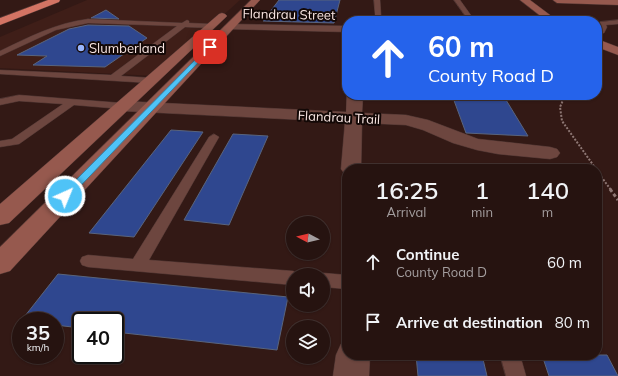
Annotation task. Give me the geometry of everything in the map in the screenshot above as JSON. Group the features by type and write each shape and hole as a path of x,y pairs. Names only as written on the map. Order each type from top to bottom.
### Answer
{"highway":[{"path":"0,22 56,0"}],"street":[{"path":"0,264 256,0"},
{"path":"524,0 546,16"},
{"path":"557,0 618,2"},
{"path":"0,216 233,5"},
{"name":"Flandrau Street","path":"230,26 342,29"},
{"path":"602,45 618,51"},
{"path":"351,164 355,100"},
{"name":"Flandrau Trail","path":"122,106 411,121 429,126 458,139 485,147 550,153"},
{"path":"351,376 353,360"}],"lane":[{"path":"377,0 378,16"},
{"path":"456,0 468,16"},
{"path":"102,22 116,14"},
{"path":"113,78 194,16 186,16"},
{"path":"0,54 66,24 79,22 211,26"},
{"path":"602,23 618,22"},
{"path":"0,72 150,80"},
{"path":"0,102 19,98 122,106"},
{"path":"0,144 15,142 72,102"},
{"path":"138,265 214,137"},
{"path":"88,261 286,277"},
{"path":"330,281 342,282"},
{"path":"511,360 516,376"}],"path":[{"path":"563,100 560,107 562,121 592,164"},
{"path":"602,178 618,200"}],"shaded area":[{"path":"87,0 240,0 156,76 0,68 0,37"}],"building":[{"path":"279,0 340,0 334,23 263,21"},
{"path":"106,10 119,19 91,18"},
{"name":"Slumberland","path":"88,25 129,26 147,38 105,67 33,65 47,56 17,55 69,29"},
{"path":"454,100 506,100 528,136 466,133"},
{"path":"171,130 203,132 134,237 89,233"},
{"path":"233,134 268,136 229,225 184,220"},
{"path":"58,274 286,297 286,307 277,350 124,333 124,312 72,312 72,327 64,326 64,312 28,312"},
{"path":"602,355 607,355 618,376 549,376 544,360 602,360"},
{"path":"416,360 483,360 487,376 418,376"}],"place":[{"name":"Slumberland","path":"81,48"}],"route":[{"path":"65,196 210,47"}]}
